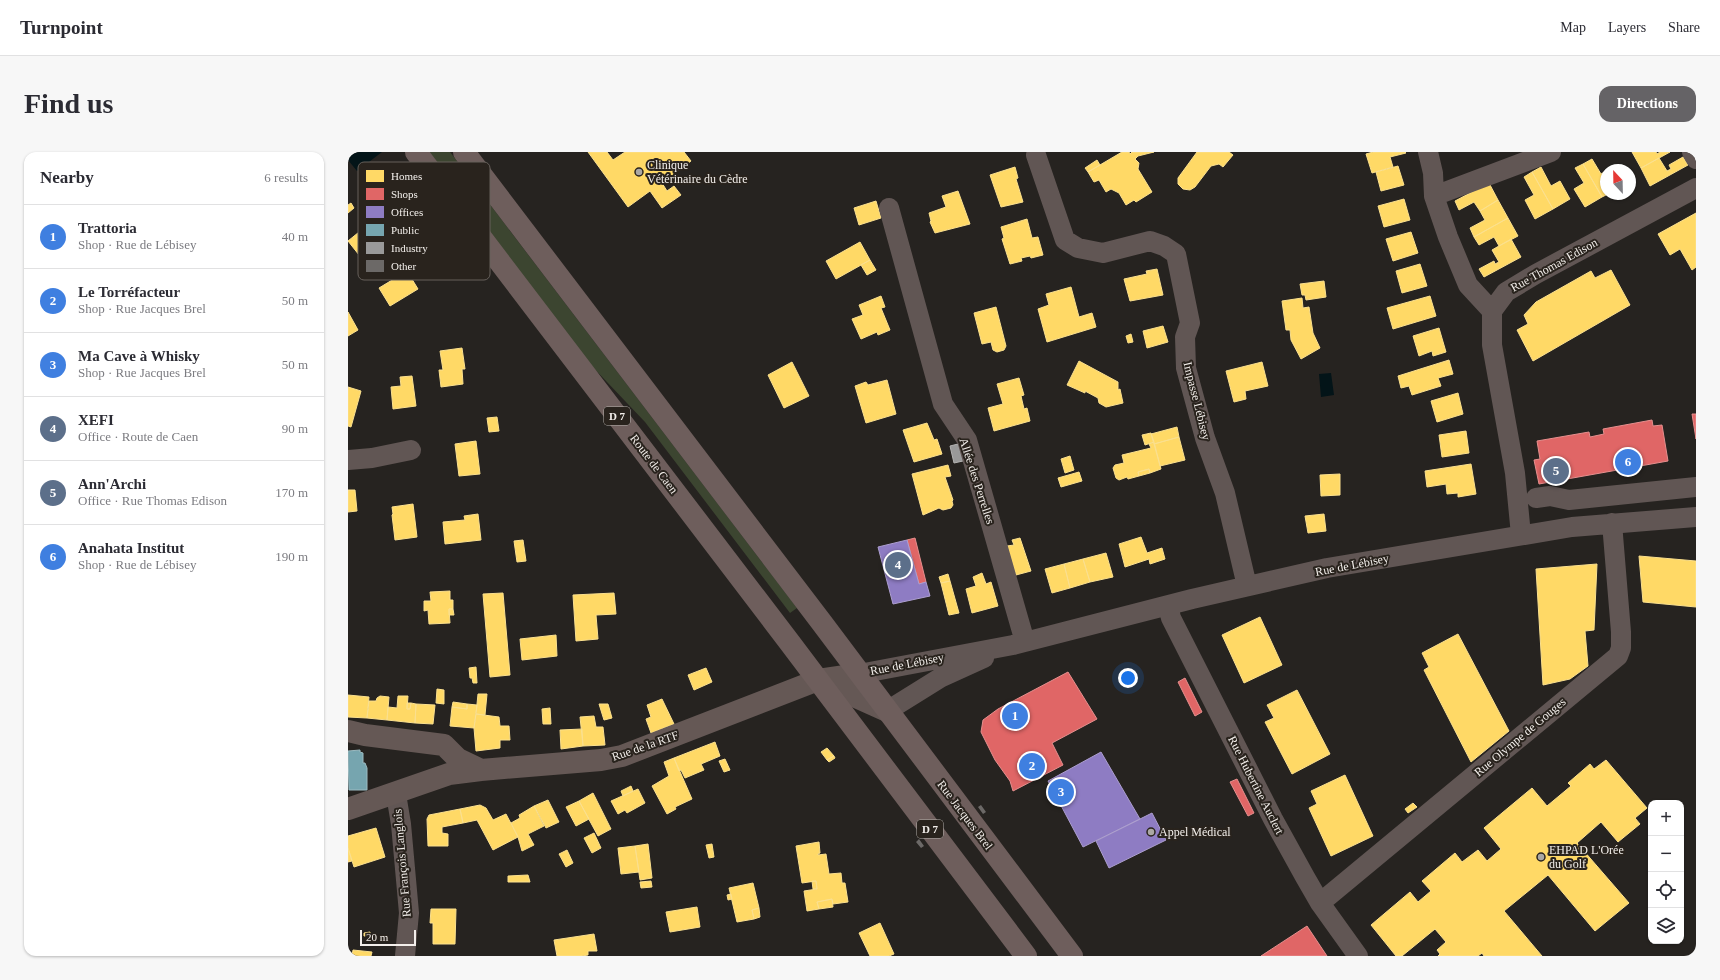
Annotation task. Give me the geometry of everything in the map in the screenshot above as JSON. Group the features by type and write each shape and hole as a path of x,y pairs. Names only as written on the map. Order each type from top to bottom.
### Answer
{"main road":[{"name":"Route de Caen","path":"416,152 423,162"},
{"path":"464,152 472,162"},
{"path":"490,186 859,674"},
{"name":"Route de Caen","path":"490,252 809,684"},
{"name":"Rue Jacques Brel","path":"859,674 1072,956"},
{"name":"D 7","path":"809,684 1026,956"}],"street":[{"path":"1428,152 1433,173 1434,196 1448,238 1468,285 1492,311 1492,345 1515,473 1521,535"},
{"path":"1434,196 1551,152"},
{"path":"1692,152 1696,159"},
{"name":"Impasse Lébisey","path":"1036,155 1065,240 1078,248 1103,253 1150,241 1164,246 1176,254 1190,323 1185,337 1186,368 1205,438 1225,493 1247,586"},
{"name":"Rue Thomas Edison","path":"1492,311 1506,292 1536,274 1696,188"},
{"name":"Allée des Perrelles","path":"889,208 943,404 967,440 1019,643"},
{"path":"348,460 372,458 411,450"},
{"path":"1536,498 1550,496 1569,500 1696,487"},
{"name":"Rue de Lébisey","path":"809,684 1019,643 1247,586 1327,568 1521,535 1612,523 1696,517"},
{"name":"Rue Olympe de Gouges","path":"1320,903 1618,656 1621,648 1621,632 1612,523"},
{"name":"Rue Hubertine Auclert","path":"1168,606 1171,618 1273,819 1320,903 1358,956"},
{"name":"Rue de Lébisey","path":"887,711 946,675 1019,643"},
{"path":"809,684 887,711"},
{"name":"Rue de la RTF","path":"348,809 396,794 449,774 601,760 622,756 809,684"},
{"path":"348,731 365,735 444,745 458,760 481,770"},
{"name":"Rue François Langlois","path":"396,794 401,824 409,913 405,956"}],"green space":[{"path":"429,152 450,152 458,162 437,162"},
{"path":"490,205 797,608 790,613 645,422 587,361 490,233"}],"shaded area":[{"path":"352,152 382,152 369,162 358,162 357,171 348,160 348,155"},
{"path":"1331,373 1334,395 1321,397 1319,374"}],"building: Homes":[{"name":"Clinique Vétérinaire du Cèdre","path":"588,152 607,152 613,160 625,152 684,152 691,161 662,183 667,191 674,186 681,195 662,208 650,191 628,207"},
{"path":"1122,152 1129,152 1130,154 1132,152 1154,152 1138,156 1135,159 1139,163 1138,169 1152,192 1136,202 1134,200 1126,205 1119,193 1111,189 1106,192 1099,180 1094,182 1088,172"},
{"path":"1197,152 1229,152 1233,155 1223,167 1219,164 1211,166 1195,187 1190,190 1183,189 1178,184 1178,178"},
{"path":"1373,152 1406,153 1390,157 1393,167 1372,173 1366,154"},
{"path":"1632,152 1656,152 1657,154 1660,152 1670,152 1641,168"},
{"path":"1683,157 1688,165 1650,186 1641,168 1659,158 1667,171 1671,169 1669,165"},
{"path":"1592,159 1600,172 1600,194 1583,164"},
{"path":"1097,160 1100,165 1088,172 1085,168"},
{"path":"1583,164 1600,194 1600,198 1585,207 1574,189 1584,183 1575,168"},
{"path":"1398,166 1404,185 1381,191 1376,172"},
{"path":"1015,167 1018,178 1016,179 1023,202 1001,207 990,175"},
{"path":"1541,167 1551,186 1560,181 1570,199 1553,209 1532,172"},
{"path":"1532,172 1553,209 1535,219 1525,200 1534,195 1524,177"},
{"path":"1489,183 1498,200 1480,211 1474,202 1459,210 1455,201"},
{"path":"958,191 970,224 935,233 930,222 929,213 946,207 942,196"},
{"path":"1404,199 1410,220 1384,227 1378,206"},
{"path":"1498,200 1508,218 1474,237 1470,228 1485,220 1480,211"},
{"path":"876,201 881,218 859,225 854,208"},
{"path":"351,203 354,208 348,213 348,205"},
{"path":"1696,213 1696,267 1692,270 1680,249 1670,255 1658,234"},
{"path":"1508,218 1518,236 1499,246 1494,237 1479,245 1474,237"},
{"path":"1027,219 1032,238 1038,237 1043,255 1031,258 1030,256 1021,258 1022,261 1010,264 1002,239 1004,238 1001,227"},
{"path":"1411,232 1418,253 1393,261 1386,239"},
{"path":"358,233 358,254 348,241"},
{"path":"1511,239 1521,257 1484,277 1479,269 1494,261 1495,264 1499,262 1492,250"},
{"path":"860,242 870,260 836,279 826,261"},
{"path":"870,260 876,270 867,275 861,265"},
{"path":"1420,264 1427,286 1402,293 1396,271"},
{"path":"1157,269 1163,295 1130,301 1124,279 1147,274 1146,271"},
{"path":"1611,270 1630,305 1533,361 1517,330 1528,324 1524,315 1536,302 1591,271 1595,278"},
{"path":"392,280 412,280 418,289 390,306 379,288"},
{"path":"1324,281 1326,297 1306,300 1305,295 1302,295 1300,284"},
{"path":"1071,287 1079,317 1092,313 1096,327 1047,342 1038,309 1049,305 1046,294"},
{"path":"881,296 885,307 881,308 890,330 878,335 877,332 861,339 852,319 863,315 859,305"},
{"path":"1430,296 1436,316 1393,329 1387,308"},
{"path":"1302,298 1303,308 1309,307 1313,333 1320,348 1301,359 1291,340 1290,330 1286,330 1282,301"},
{"path":"996,307 1006,346 1004,350 997,352 993,350 991,342 982,344 974,313"},
{"path":"348,312 358,330 348,336"},
{"path":"1163,326 1168,342 1147,348 1143,331"},
{"path":"1439,328 1446,352 1433,356 1432,351 1419,356 1413,336"},
{"path":"1131,334 1133,342 1128,343 1126,336"},
{"path":"462,348 465,369 462,369 463,384 441,387 439,370 443,370 440,351"},
{"path":"1449,360 1453,374 1438,378 1441,386 1412,395 1409,386 1401,388 1398,376"},
{"path":"1079,361 1118,382 1118,390 1120,389 1123,403 1106,407 1099,403 1098,398 1085,391 1085,393 1067,385"},
{"path":"792,362 809,396 784,408 768,375"},
{"path":"1262,362 1268,386 1245,391 1246,399 1234,402 1226,371"},
{"path":"412,376 416,406 393,409 391,387 401,386 400,377"},
{"path":"1019,378 1024,395 1021,396 1024,409 1027,408 1030,421 994,431 988,408 1003,404 997,384"},
{"path":"887,380 896,414 866,423 855,386 866,382 868,385"},
{"path":"348,387 361,391 351,427 348,426"},
{"path":"1458,393 1463,414 1437,422 1431,401"},
{"path":"497,417 499,431 489,432 487,418"},
{"path":"927,423 934,440 937,439 942,454 914,462 903,430"},
{"path":"1177,427 1179,437 1154,444 1151,434"},
{"path":"1466,431 1469,453 1442,457 1439,435"},
{"path":"1151,433 1154,442 1145,445 1142,435"},
{"path":"1179,437 1185,460 1160,466 1154,444"},
{"path":"476,441 480,474 459,476 455,444"},
{"path":"1154,442 1161,469 1150,473 1149,469 1138,472 1139,476 1128,479 1127,477 1119,480 1116,478 1113,468 1115,465 1124,463 1122,455 1151,448 1149,444"},
{"path":"1070,456 1074,470 1065,473 1061,459"},
{"path":"1471,464 1476,494 1458,497 1458,493 1447,494 1446,484 1427,487 1425,471"},
{"path":"948,465 951,476 945,477 953,500 953,505 951,508 943,510 939,508 923,515 912,474"},
{"path":"1149,469 1150,473 1139,476 1138,472"},
{"path":"1079,472 1082,481 1061,487 1058,478"},
{"path":"1340,474 1340,495 1321,496 1320,475"},
{"path":"348,490 355,490 357,511 348,512"},
{"path":"413,504 417,537 395,540 392,507"},
{"path":"478,514 481,540 445,544 443,522 465,520 464,516"},
{"path":"1324,514 1326,531 1308,533 1305,516"},
{"path":"1141,537 1147,553 1162,548 1165,559 1150,564 1149,559 1125,567 1119,544"},
{"path":"1020,538 1031,571 1016,575 1007,546 1014,545 1012,540"},
{"path":"523,540 526,561 517,562 514,541"},
{"path":"1106,553 1113,577 1090,582 1083,559"},
{"path":"1639,556 1696,561 1696,607 1643,602"},
{"path":"1083,559 1090,582 1070,588 1064,564"},
{"path":"1064,564 1070,588 1052,593 1045,569"},
{"path":"1597,564 1594,630 1585,631 1588,666 1570,679 1543,685 1536,569"},
{"path":"982,573 986,584 991,582 998,606 972,613 966,589 976,586 973,577"},
{"path":"948,574 950,581 941,583 939,577"},
{"path":"950,581 959,613 949,615 941,583"},
{"path":"450,591 450,600 453,600 453,609 449,609 450,623 429,624 428,610 424,611 424,601 431,601 430,592"},
{"path":"503,593 510,675 490,677 483,594"},
{"path":"614,593 616,614 596,615 598,639 576,641 573,595"},
{"path":"449,609 453,609 454,615 449,615"},
{"path":"1260,617 1282,665 1244,683 1222,635"},
{"path":"1458,634 1509,731 1471,762 1424,670 1429,667 1422,653"},
{"path":"556,635 557,656 522,660 520,639"},
{"path":"476,667 477,683 473,683 472,678 470,678 469,668"},
{"path":"706,668 712,682 694,690 688,675"},
{"path":"437,689 444,690 444,704 436,703"},
{"path":"1297,690 1330,754 1292,774 1265,722 1274,718 1267,705"},
{"path":"478,694 487,694 485,715 476,714"},
{"path":"348,695 369,697 367,718 348,717"},
{"path":"380,696 389,697 387,720 367,718 369,701 376,701"},
{"path":"398,696 408,696 407,709 410,709 411,703 416,704 415,723 387,720 388,707 397,708"},
{"path":"662,699 674,724 651,733 646,719 651,717 647,705"},
{"path":"453,702 467,704 467,709 452,707"},
{"path":"407,703 411,703 410,709 407,709"},
{"path":"416,704 435,705 433,724 415,723"},
{"path":"467,704 477,705 474,728 450,726 452,707 467,709"},
{"path":"599,704 608,704 612,718 604,720"},
{"path":"550,708 551,724 543,724 542,709"},
{"path":"476,714 499,717 500,726 509,726 510,740 500,740 500,748 476,751 474,728"},
{"path":"594,716 596,727 603,727 605,745 583,746 580,717"},
{"path":"582,729 583,746 561,749 560,730"},
{"path":"715,742 720,756 701,764 704,770 685,778 681,770 679,771 674,758"},
{"path":"827,748 834,756 827,760 821,752"},
{"path":"834,756 835,758 829,762 827,760"},
{"path":"674,758 692,799 675,807 676,809 667,814 652,786 669,776 664,762"},
{"path":"725,759 730,770 724,772 719,761"},
{"name":"EHPAD L'Orée du Golf","path":"1606,760 1647,808 1635,818 1640,824 1618,842 1601,822 1577,843 1629,903 1595,931 1548,875 1504,911 1542,956 1484,956 1482,953 1478,956 1438,956 1440,954 1437,950 1446,942 1435,929 1402,956 1396,956 1371,925 1410,892 1418,902 1431,891 1422,881 1455,853 1462,862 1478,850 1487,861 1501,849 1484,828 1532,788 1547,806 1571,786 1568,783 1590,764 1594,769"},
{"path":"1345,775 1373,836 1331,856 1309,808 1317,804 1311,791"},
{"path":"631,786 633,791 623,796 621,791"},
{"path":"638,789 645,803 627,813 625,810 618,814 611,801"},
{"path":"593,793 611,829 598,836 579,801"},
{"path":"548,800 559,822 546,828 534,806"},
{"path":"579,801 589,819 576,826 566,807"},
{"path":"1413,803 1417,807 1408,813 1405,809"},
{"path":"480,805 486,808 493,820 506,814 518,837 493,850 477,820 463,823 460,809"},
{"path":"534,806 544,826 528,834 534,845 522,851 518,837 511,823 520,818 519,815"},
{"path":"460,809 463,823 442,827 442,833 448,834 448,846 428,846 427,819 429,815"},
{"path":"376,828 385,857 354,867 348,848 348,836"},
{"path":"594,833 601,848 592,853 584,838"},
{"path":"819,842 820,853 818,855 826,854 829,874 841,873 842,883 845,883 848,902 833,904 832,899 817,902 819,909 807,911 804,891 817,889 816,881 802,883 796,846"},
{"path":"648,844 652,878 640,880 635,846"},
{"path":"712,844 714,857 709,858 706,845"},
{"path":"635,846 639,872 621,874 618,848"},
{"path":"348,848 352,861 348,862"},
{"path":"567,850 573,863 566,867 559,854"},
{"path":"528,875 530,882 508,882 508,876"},
{"path":"651,881 652,887 641,888 640,882"},
{"path":"812,881 816,881 817,889 813,889"},
{"path":"753,883 759,908 752,910 754,919 737,922 729,888"},
{"path":"731,894 732,899 728,900 727,895"},
{"path":"832,899 833,907 819,909 817,902"},
{"path":"697,907 700,927 670,932 666,912"},
{"path":"759,908 760,917 754,919 752,910"},
{"path":"431,909 456,909 455,944 433,944 433,923 430,923"},
{"path":"880,923 894,954 889,956 870,956 859,933"},
{"path":"370,932 370,936 364,936 364,933"},
{"path":"594,934 597,951 588,951 588,955 582,956 557,956 554,940"},
{"path":"353,950 372,952 371,956 352,956"}],"building: Shops":[{"path":"1692,414 1696,414 1696,439"},
{"path":"1652,420 1653,426 1662,425 1668,461 1539,484 1534,460 1540,459 1537,441 1589,432 1590,437 1604,434 1603,429"},
{"path":"915,538 926,582 919,584 907,540"},
{"path":"1068,672 1097,719 1052,743 1063,765 1013,791 1010,781 995,760 981,732 983,720 998,709"},
{"path":"1185,678 1202,712 1195,716 1178,682"},
{"path":"1237,779 1254,813 1248,816 1230,782"},
{"path":"1307,926 1327,956 1261,956"}],"building: Offices":[{"path":"907,540 919,584 926,582 930,596 893,604 878,547"},
{"path":"1101,752 1140,819 1083,847 1048,781"},
{"path":"1152,813 1166,840 1109,868 1096,841"}],"building: Public":[{"path":"360,750 360,752 363,753 363,763 365,763 367,768 367,790 349,790 348,751"}],"building: Industry":[{"path":"958,444 963,461 954,463 950,446"}],"building: Other":[{"path":"981,805 986,812 983,814 978,807"},
{"path":"919,839 924,846 921,848 916,842"}],"place":[{"name":"Clinique Vétérinaire du Cèdre","path":"639,172"},
{"name":"Anahata Institut","path":"1628,462"},
{"name":"Ann'Archi","path":"1556,471"},
{"name":"XEFI","path":"898,565"},
{"name":"Trattoria","path":"1015,716"},
{"name":"Le Torréfacteur","path":"1032,766"},
{"name":"Ma Cave à Whisky","path":"1061,792"},
{"name":"Appel Médical","path":"1151,832"},
{"name":"EHPAD L'Orée du Golf","path":"1541,857"}]}
